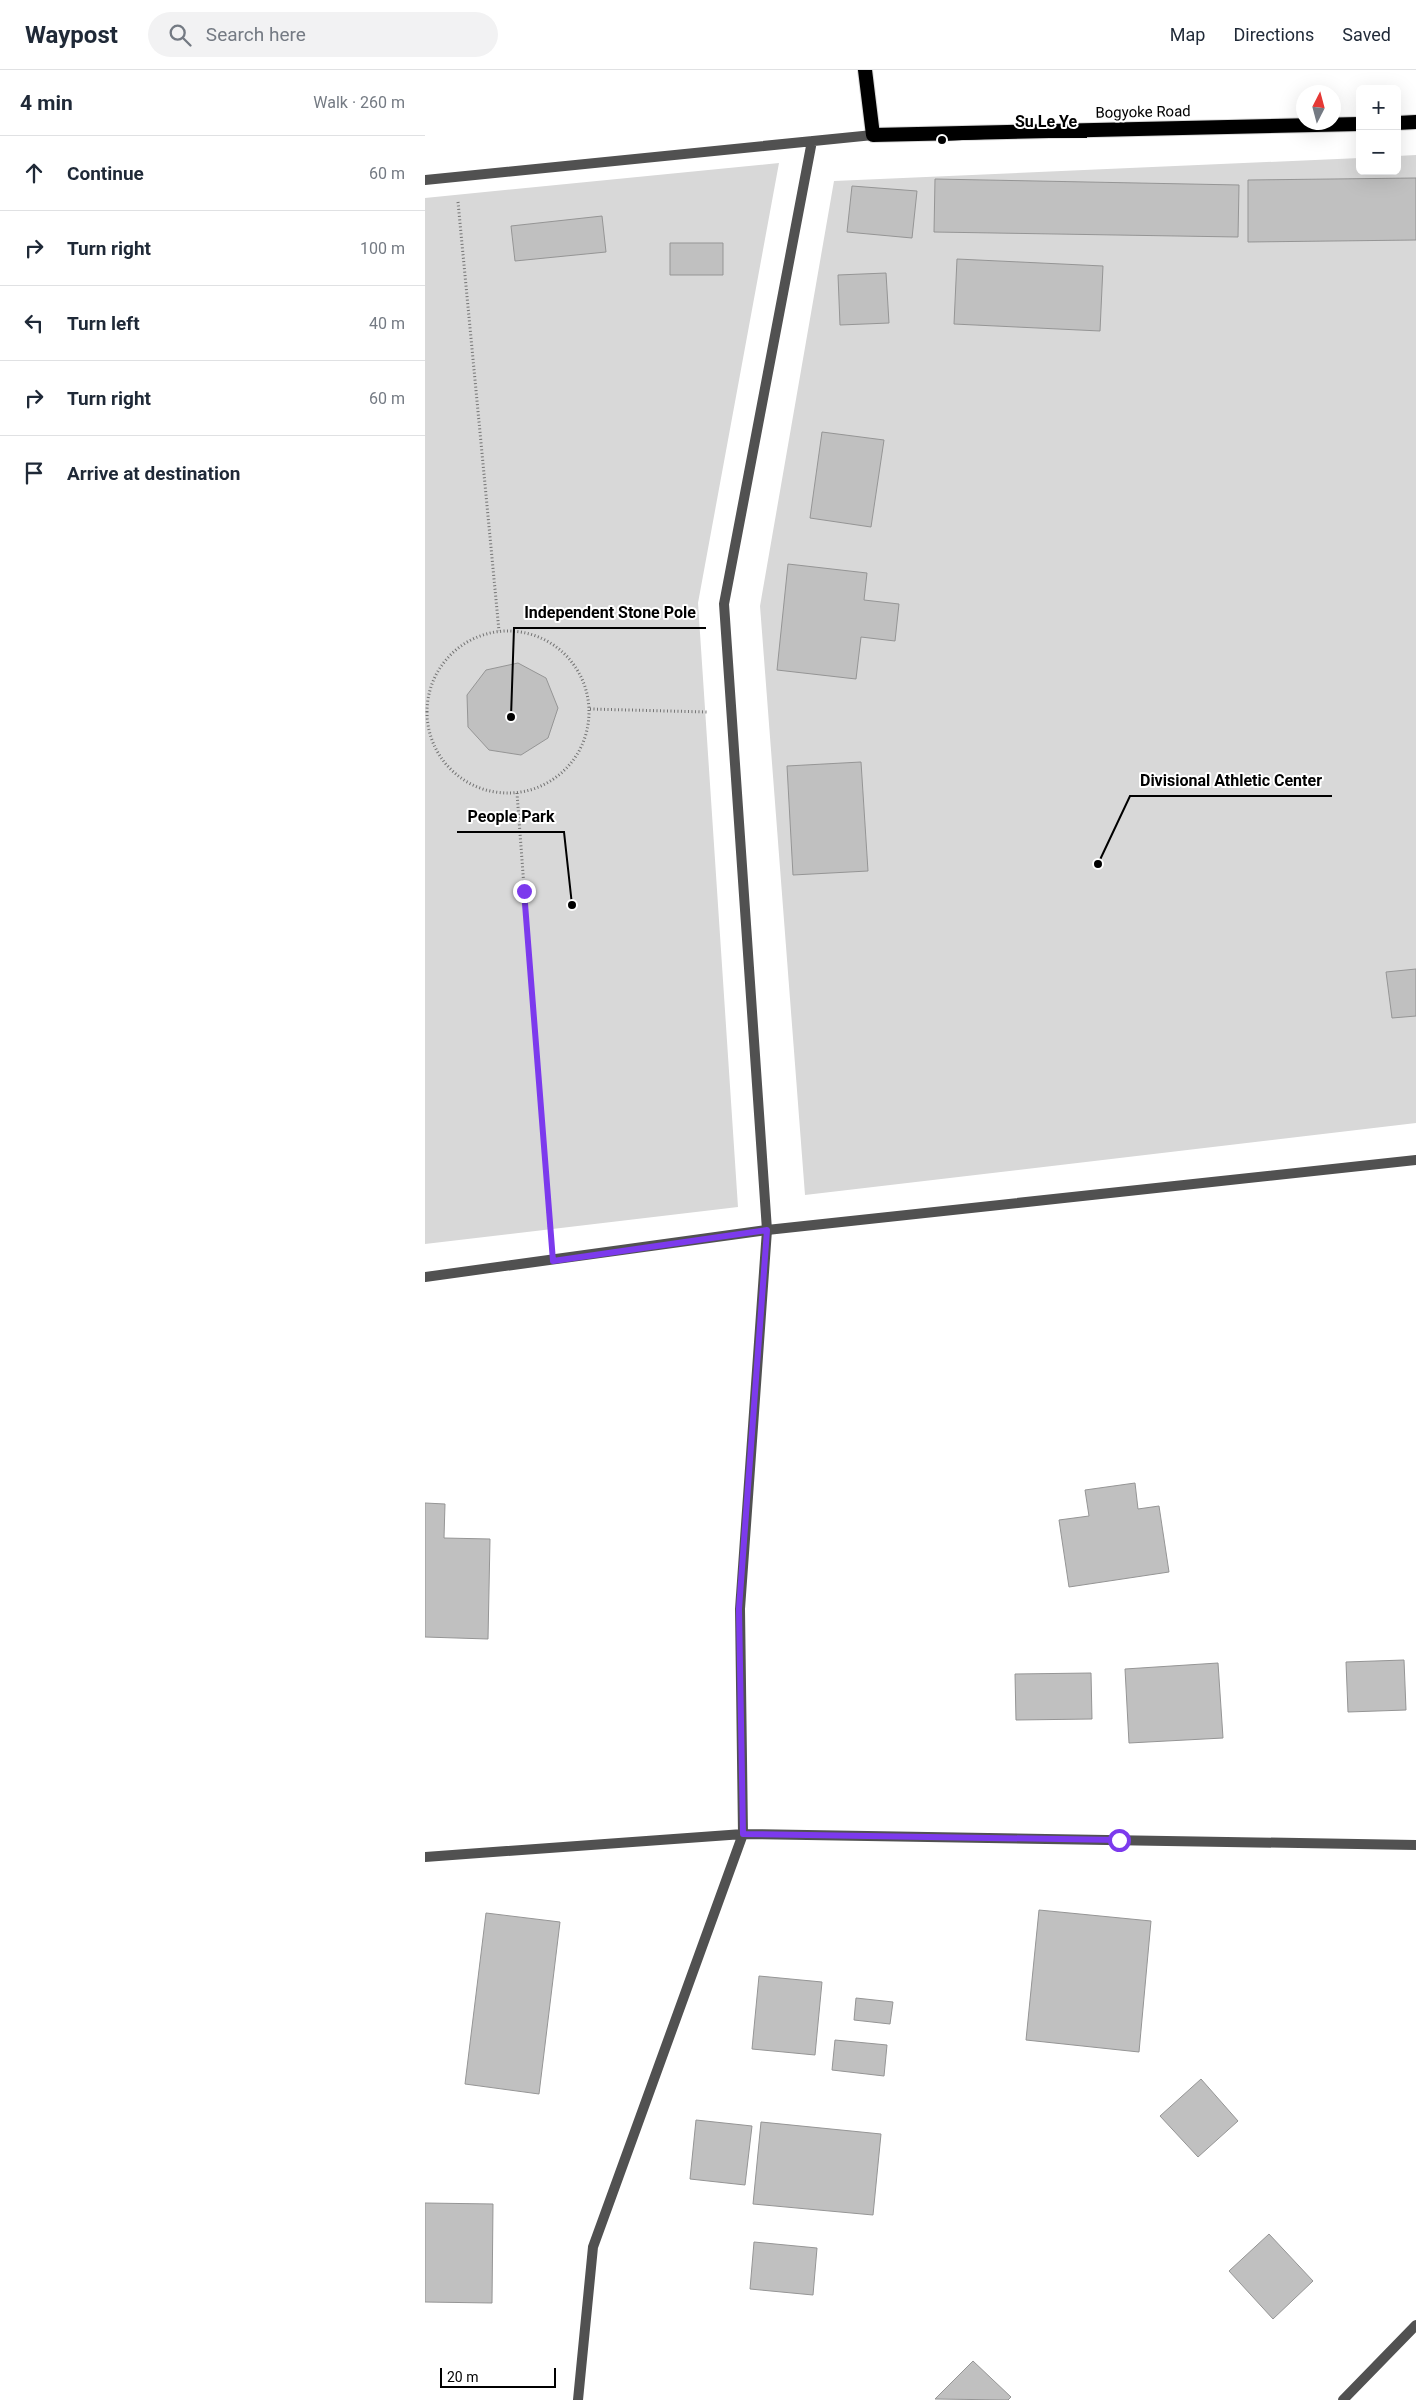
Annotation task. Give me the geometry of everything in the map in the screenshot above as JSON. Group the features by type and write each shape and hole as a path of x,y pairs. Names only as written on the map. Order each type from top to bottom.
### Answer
{"highway":[{"path":"865,70 873,135"},
{"path":"1401,123 1416,122"},
{"name":"Bogyoke Road","path":"873,135 1356,124"}],"street":[{"path":"425,180 873,135"},
{"path":"578,2400 593,2247 743,1834 739,1609 767,1230 725,604 811,141"},
{"path":"425,1277 553,1261 767,1230 1416,1160"},
{"path":"425,1857 743,1834 1416,1845"},
{"path":"1343,2400 1416,2325"}],"path":[{"path":"456,177 499,632"},
{"path":"499,632 531,634 559,649 580,674 590,709 587,736 572,764 548,784 517,793 485,791 457,776 437,751 426,721 430,689 444,661 469,640 499,632"},
{"path":"590,709 732,713"},
{"path":"517,793 553,1261"}],"shaded area":[{"path":"1416,155 1416,1123 805,1195 760,606 834,181 1356,158 1356,175 1401,175 1401,156"},
{"path":"779,163 698,603 738,1207 425,1244 425,198"}],"building":[{"path":"1416,178 1416,240 1248,242 1248,180"},
{"path":"935,179 1239,185 1238,237 934,232"},
{"path":"852,186 917,191 912,238 847,232"},
{"path":"602,216 606,252 515,261 511,226"},
{"path":"670,243 723,243 723,275 670,275"},
{"path":"957,259 1103,266 1100,331 954,324"},
{"path":"886,273 889,323 840,325 838,275"},
{"path":"822,432 884,440 871,527 810,518"},
{"path":"788,564 867,573 864,600 899,604 895,641 861,637 856,679 777,670"},
{"path":"518,663 546,678 558,708 548,738 521,755 489,750 468,727 467,695 486,670"},
{"path":"861,762 868,871 793,875 787,766"},
{"path":"1416,969 1416,1016 1392,1018 1386,972"},
{"path":"1135,1483 1138,1509 1159,1506 1169,1572 1069,1587 1059,1520 1089,1516 1085,1490"},
{"path":"425,1503 445,1504 444,1538 490,1539 488,1639 425,1637"},
{"path":"1404,1660 1406,1710 1348,1712 1346,1662"},
{"path":"1218,1663 1223,1738 1129,1743 1125,1669"},
{"path":"1091,1673 1092,1719 1016,1720 1015,1674"},
{"path":"1039,1910 1151,1921 1139,2052 1026,2040"},
{"path":"486,1913 560,1922 539,2094 465,2084"},
{"path":"759,1976 822,1982 815,2055 752,2049"},
{"path":"856,1998 893,2002 890,2024 854,2020"},
{"path":"835,2040 887,2045 884,2076 832,2070"},
{"path":"1201,2079 1238,2121 1198,2157 1160,2116"},
{"path":"696,2120 752,2126 745,2185 690,2179"},
{"path":"761,2122 881,2134 873,2215 753,2204"},
{"path":"425,2203 493,2204 492,2303 425,2302"},
{"path":"1269,2234 1313,2281 1273,2319 1229,2271"},
{"path":"754,2242 817,2248 813,2295 750,2289"},
{"path":"973,2361 1011,2397 1008,2400 935,2399"}],"place":[{"name":"Su Le Ye","path":"942,140"},
{"name":"Independent Stone Pole","path":"511,717"},
{"name":"Divisional Athletic Center","path":"1098,864"},
{"name":"People Park","path":"572,905"}],"route":[{"path":"524,891 553,1261 767,1230 739,1609 743,1834 1119,1840"}]}
